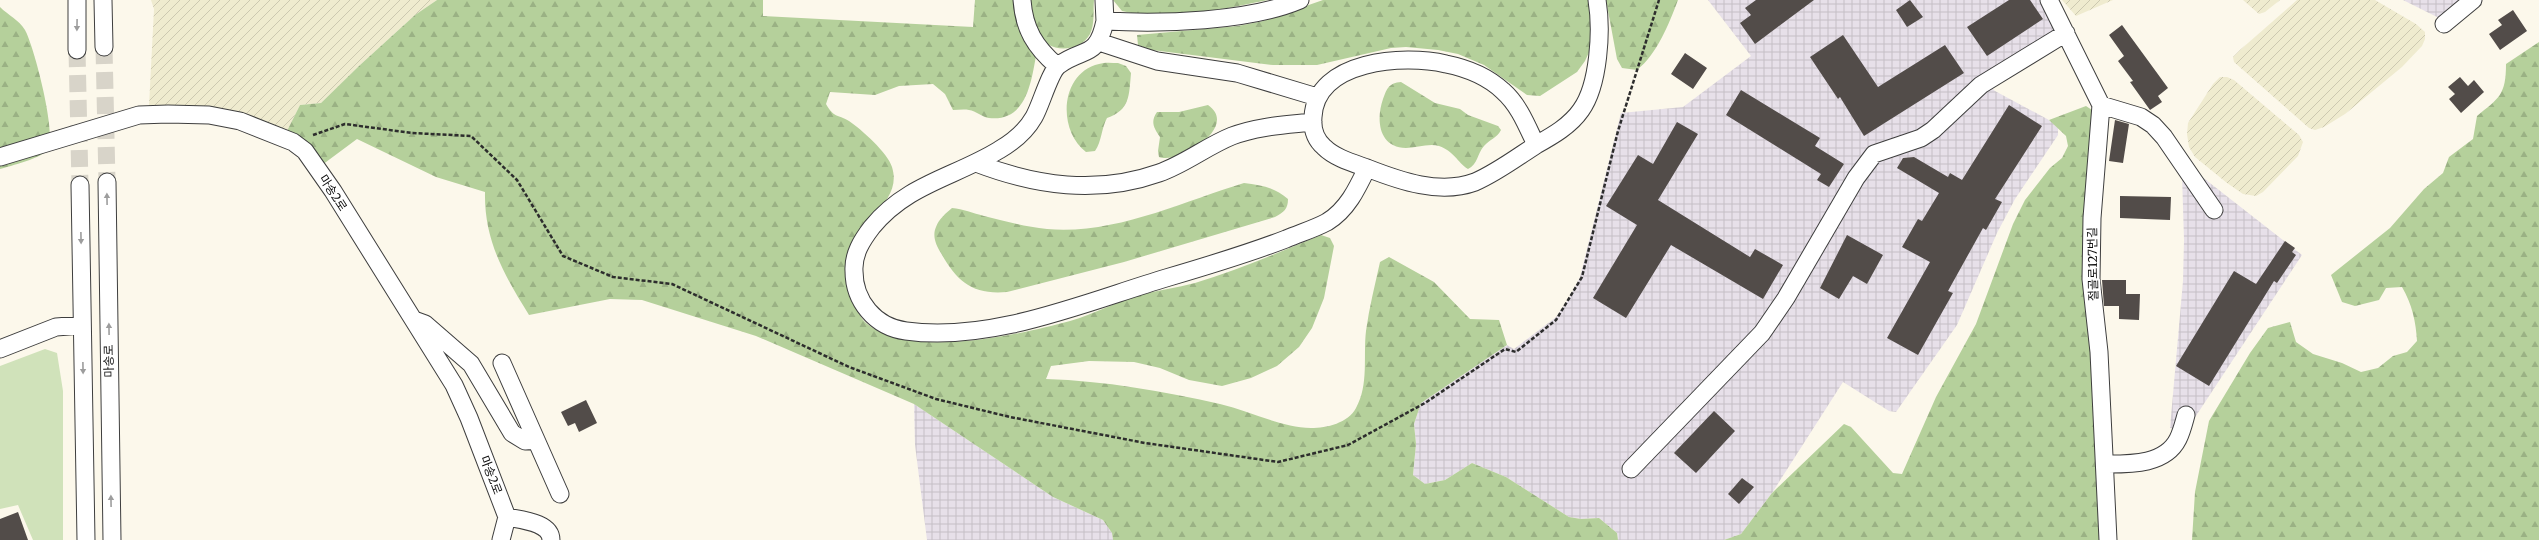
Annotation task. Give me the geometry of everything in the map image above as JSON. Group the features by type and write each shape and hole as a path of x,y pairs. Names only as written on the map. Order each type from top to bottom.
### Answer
{"street":[{"path":"77,0 77,50"},
{"path":"104,0 104,47"},
{"path":"1022,0 1026,26 1032,40 1042,53 1057,66"},
{"path":"1104,0 1106,21 1099,42 1085,54 1057,66 1040,106 1026,129 1000,150 902,198 882,214 863,238 854,260 855,287 862,303 882,322 907,331 955,332 998,328 1051,314 1233,258 1327,222 1348,202 1367,168"},
{"path":"1106,21 1135,23 1218,18 1263,10 1300,0"},
{"path":"1536,145 1513,101 1502,90 1483,77 1446,63 1407,60 1368,66 1334,78 1322,88 1317,97 1313,122 1315,137 1324,148 1336,156 1397,180 1439,187 1458,186 1492,173 1536,145 1570,122 1587,100 1597,56 1599,29 1597,0"},
{"path":"2049,0 2101,104 2140,117 2153,125 2164,137 2214,210"},
{"path":"2444,24 2473,0"},
{"path":"1631,469 1762,333 1786,298 1856,178 1874,154 1921,138 1933,130 1981,85 2066,33"},
{"path":"1099,42 1157,61 1237,73 1317,97"},
{"name":"절골로127번길","path":"2101,104 2092,218 2091,279 2099,352 2108,540"},
{"name":"마송2로","path":"0,157 139,115 209,115 240,121 293,142 305,151 314,163 454,385 469,418 507,517"},
{"path":"976,163 1029,181 1084,187 1108,186 1130,182 1160,172 1213,145 1245,132 1273,126 1313,122"},
{"name":"마송로","path":"107,182 112,540"},
{"path":"80,185 86,540"},
{"path":"412,319 425,324 471,364 512,433 525,441 536,440"},
{"path":"0,349 56,327 82,325"},
{"path":"502,363 560,494"},
{"path":"2105,464 2130,464 2161,456 2171,449 2178,439 2186,415"},
{"path":"501,540 507,517 547,528 551,535 551,540"}],"shaded area":[{"path":"151,0 437,0 415,15 321,103 300,105 287,131 197,106 149,106 154,9"},
{"path":"1708,0 2042,0 2055,25 2054,30 1980,77 1995,91 2049,120 2058,128 2058,135 2015,199 1997,233 1957,325 1896,412 1889,411 1843,382 1772,493 1741,534 1724,540 1618,540 1617,533 1599,518 1581,519 1569,517 1506,477 1472,463 1445,480 1425,484 1413,475 1416,444 1414,424 1421,403 1507,345 1514,349 1556,317 1568,300 1580,277 1621,113 1683,107 1751,56"},
{"path":"2062,0 2113,0 2076,16"},
{"path":"2243,0 2280,0 2265,12 2259,14"},
{"path":"2297,0 2375,0 2416,24 2425,32 2425,39 2422,46 2402,67 2345,114 2324,127 2315,130 2309,128 2234,62 2233,57"},
{"path":"2403,0 2466,0 2439,18"},
{"path":"2220,77 2227,77 2234,80 2299,135 2303,142 2298,156 2263,192 2256,196 2243,194 2227,183 2195,157 2189,147 2187,134 2188,123 2213,84"},
{"path":"2192,169 2302,255 2186,431 2170,428 2183,281 2184,240 2182,174"},
{"path":"914,404 1053,497 1103,520 1112,533 1113,540 927,540 915,445"}],"green space":[{"path":"437,0 763,0 763,16 973,27 975,0 1016,0 1025,43 1036,56 1029,89 1019,107 1011,114 1001,118 989,118 969,110 953,110 945,94 933,84 899,86 875,95 830,92 826,104 831,112 849,121 867,135 880,148 892,167 893,184 888,198 855,239 848,256 846,276 853,300 860,315 866,323 885,334 909,340 936,342 994,338 1070,321 1140,295 1188,285 1211,278 1321,235 1330,238 1334,246 1324,298 1312,328 1299,347 1277,366 1251,378 1222,386 1189,380 1160,368 1134,362 1089,361 1051,366 1046,379 1112,384 1177,395 1220,404 1276,422 1299,427 1317,428 1336,424 1348,417 1356,408 1363,390 1365,341 1370,305 1380,262 1389,257 1434,282 1470,319 1499,320 1507,345 1421,403 1414,424 1416,444 1413,475 1425,484 1445,480 1472,463 1506,477 1569,517 1581,519 1599,518 1617,533 1618,540 1113,540 1112,533 1103,520 1053,497 914,404 756,336 642,300 610,299 529,315 511,286 497,256 488,226 485,192 436,177 357,139 322,165 287,131 300,105 321,103 415,15"},
{"path":"1029,0 1094,0 1092,30 1090,34 1079,45 1071,48 1056,48 1048,45 1037,33"},
{"path":"1113,0 1268,0 1195,13 1158,15 1122,11"},
{"path":"1323,0 1591,0 1590,50 1585,61 1577,72 1540,96 1527,95 1484,65 1458,54 1438,50 1406,47 1391,48 1317,65 1273,65 1152,50 1138,45 1137,35 1238,26 1263,21"},
{"path":"1606,0 1678,0 1662,38 1651,56 1637,70 1622,68 1617,59"},
{"path":"0,7 20,23 29,39 39,71 47,109 50,140 48,149 40,156 0,169"},
{"path":"2539,42 2539,540 2192,540 2195,492 2209,421 2250,353 2268,328 2290,322 2296,342 2313,354 2342,363 2361,372 2378,368 2393,356 2407,352 2417,341 2413,313 2402,287 2386,288 2379,300 2355,306 2342,302 2331,275 2390,228 2424,189 2443,173 2449,157 2473,139 2477,116 2491,105 2500,95 2505,83 2506,64"},
{"path":"1101,63 1118,63 1126,66 1131,73 1130,89 1127,101 1120,111 1107,118 1095,151 1086,152 1077,142 1070,130 1067,117 1067,103 1070,90 1076,78 1086,69"},
{"path":"1401,82 1435,103 1460,109 1468,115 1498,126 1501,130 1498,135 1484,146 1476,162 1468,169 1452,154 1439,146 1431,145 1406,148 1390,143 1381,131 1381,107 1387,89 1391,85"},
{"path":"1208,105 1216,114 1217,124 1212,133 1203,142 1191,150 1168,158 1159,157 1158,151 1160,137 1153,122 1157,112 1179,112"},
{"path":"2086,106 2095,112 2090,187 2107,540 1724,540 1741,534 1772,493 1844,424 1851,427 1893,473 1902,474 1936,397 1976,324 2013,224 2025,200 2050,168 2062,158 2068,146 2066,136 2049,120"},
{"path":"1244,183 1262,186 1278,192 1288,199 1286,208 1275,217 1124,262 1007,292 975,289 960,279 947,263 935,240 935,230 937,224 952,208 1031,227 1072,230 1123,222"},
{"path":"45,349 57,353 63,391 63,540 33,540 18,505 0,509 0,366"}],"building":[{"path":"1756,0 1814,0 1755,44 1740,23 1751,15 1745,8"},
{"path":"1910,0 1923,17 1907,27 1896,10"},
{"path":"2009,0 2030,0 2043,19 1987,56 1967,27"},
{"path":"2513,10 2527,31 2500,50 2489,34 2502,25 2498,20"},
{"path":"2122,25 2168,88 2158,96 2162,102 2150,110 2130,82 2133,81 2118,61 2124,56 2109,35"},
{"path":"1843,35 1878,87 1945,45 1964,73 1864,136 1840,97 1838,99 1810,57"},
{"path":"1685,53 1707,68 1693,89 1671,74"},
{"path":"2460,77 2468,86 2474,80 2484,92 2461,113 2449,99 2455,94 2448,87"},
{"path":"1741,90 1820,138 1815,146 1844,164 1829,187 1817,180 1821,174 1726,115"},
{"path":"2009,105 2042,126 1995,199 2002,202 1986,230 1983,228 1948,291 1953,293 1918,355 1887,338 1930,262 1902,247 1918,219 1922,221 1939,193 1897,168 1903,158 1914,157 1948,177 1950,173 1962,180"},
{"path":"2115,120 2129,124 2123,163 2109,161"},
{"path":"1677,122 1698,134 1658,200 1750,257 1755,249 1783,265 1763,299 1671,245 1626,318 1593,298 1637,225 1606,206 1638,155 1653,164"},
{"path":"2120,196 2171,197 2170,220 2120,218"},
{"path":"1847,235 1883,255 1867,284 1853,276 1839,299 1820,288"},
{"path":"2285,241 2295,248 2292,252 2296,255 2277,283 2274,281 2209,386 2176,366 2234,271 2256,284"},
{"path":"2102,280 2126,280 2126,294 2140,294 2139,320 2119,319 2119,306 2104,306"},
{"path":"586,400 597,423 579,432 575,423 568,426 561,412"},
{"path":"1714,411 1735,431 1696,473 1674,453"},
{"path":"1742,478 1754,487 1739,504 1728,494"},
{"path":"18,512 28,540 0,540 0,519"}],"tunnel":[{"path":"104,47 107,182"},
{"path":"77,50 80,185"}]}
